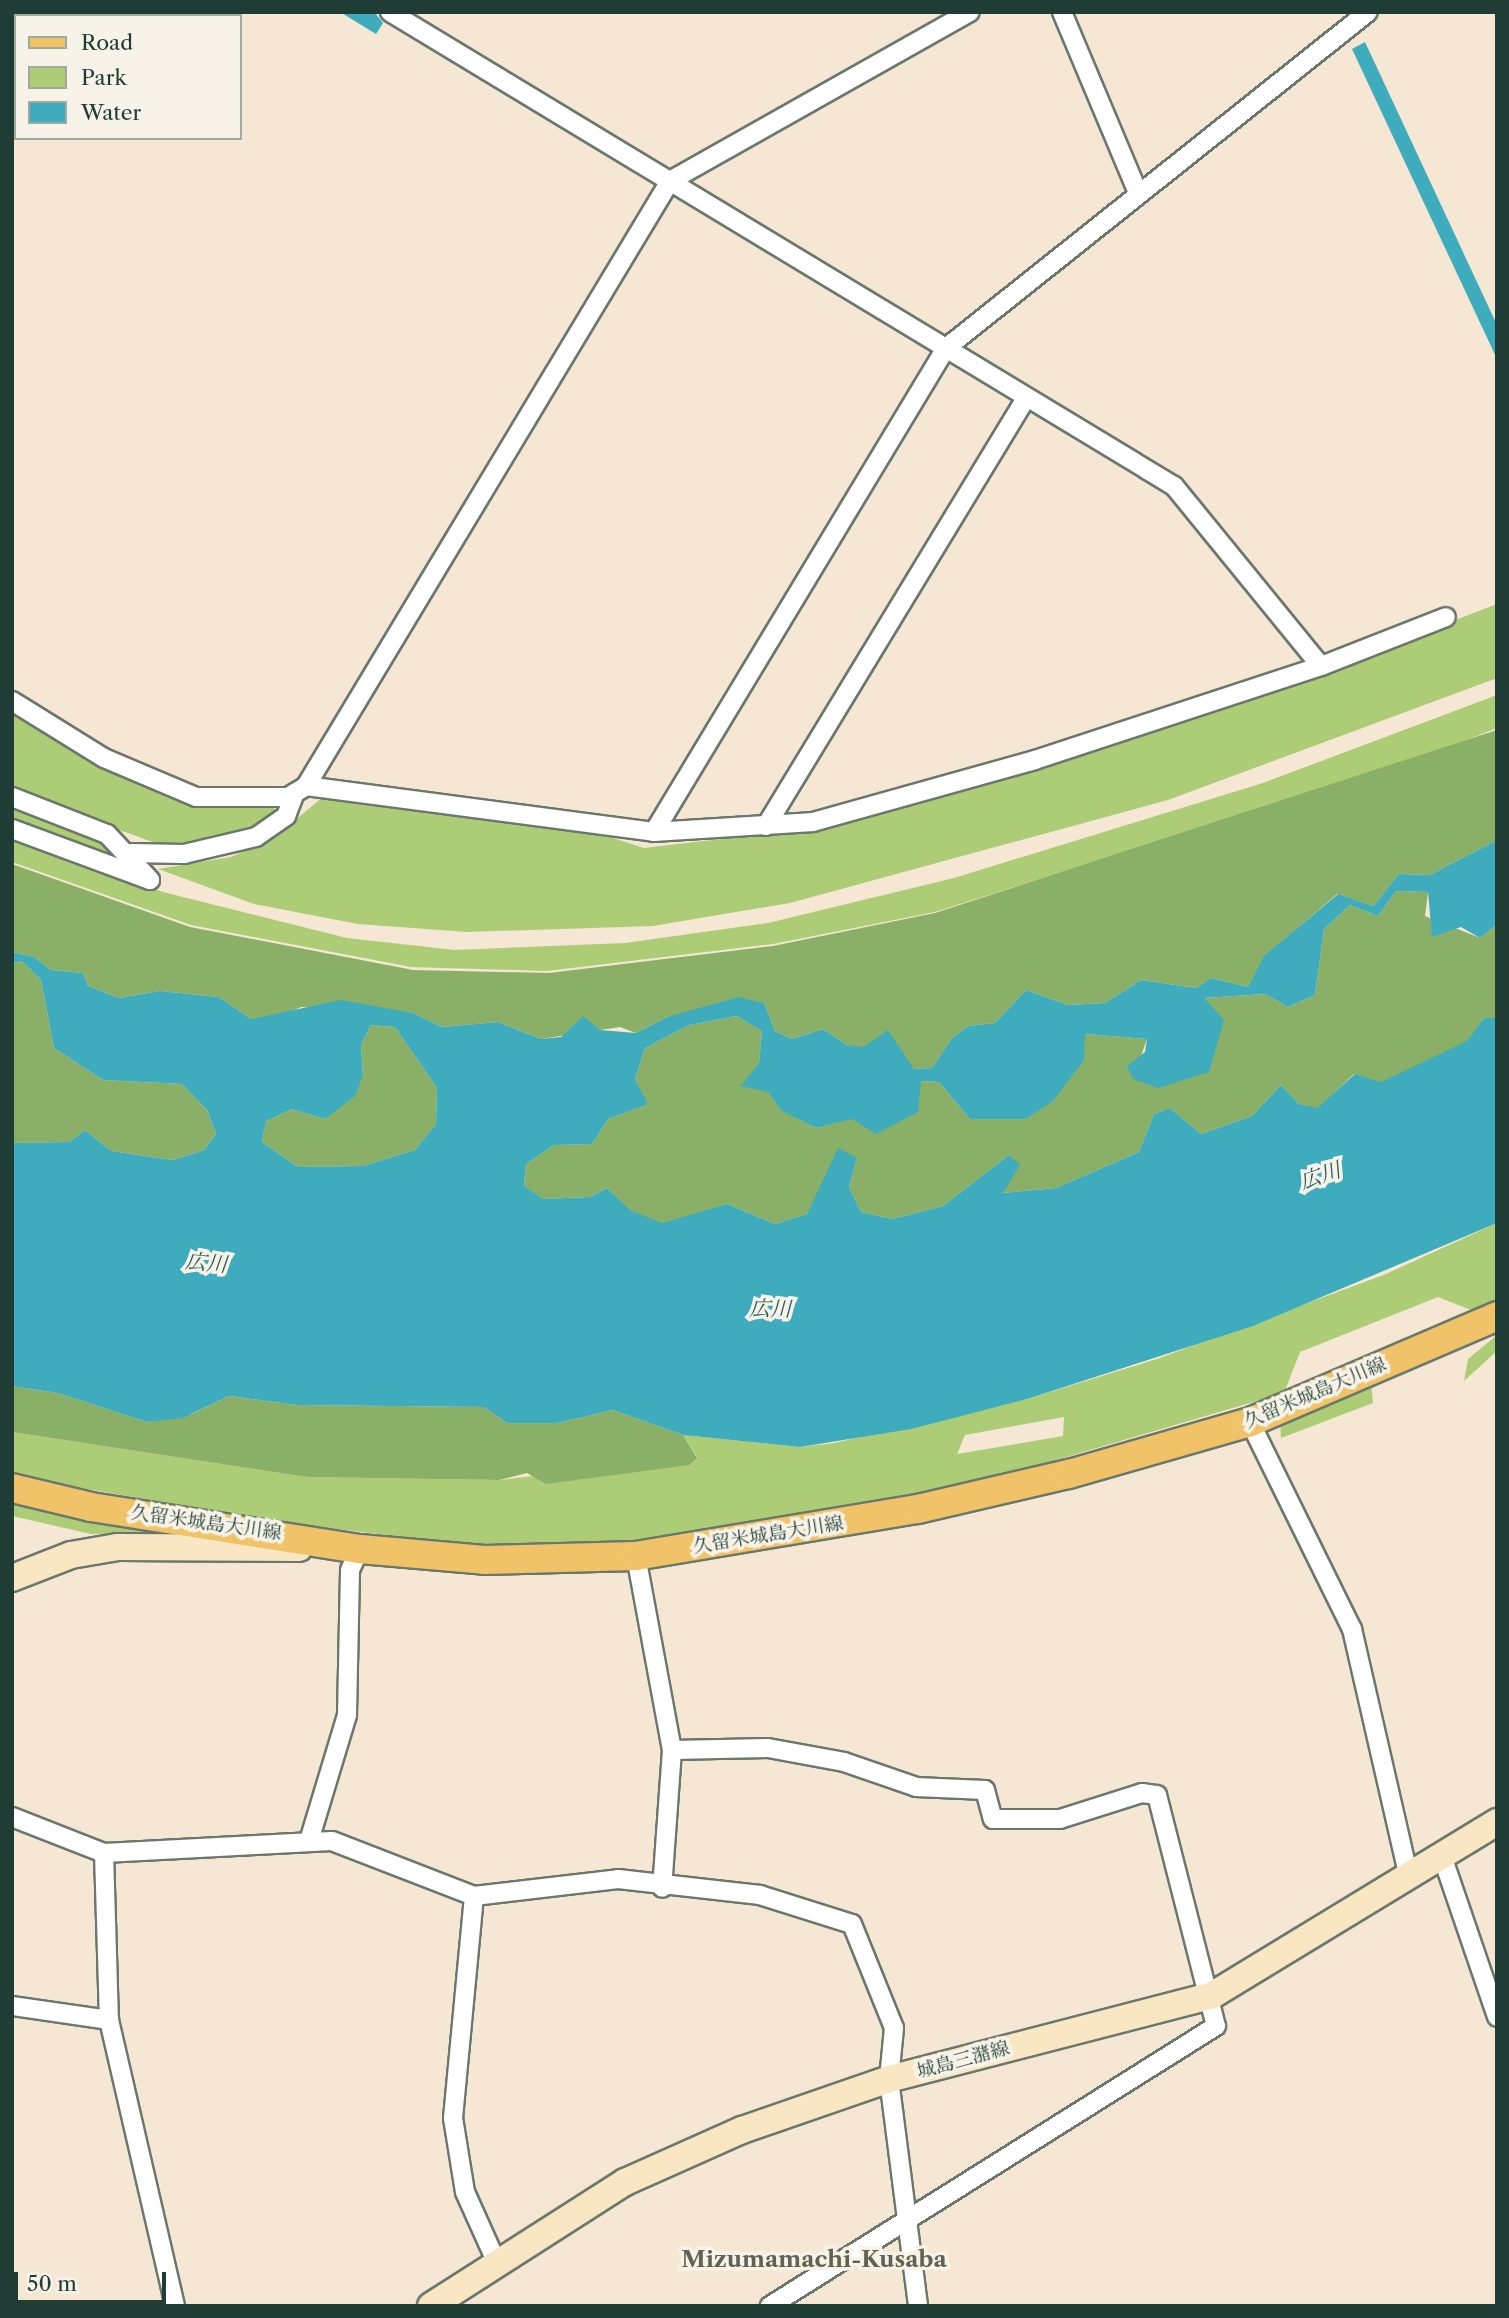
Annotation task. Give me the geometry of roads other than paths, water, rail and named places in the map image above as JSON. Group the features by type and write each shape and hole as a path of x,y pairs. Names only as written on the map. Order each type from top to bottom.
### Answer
{"main road":[{"name":"久留米城島大川線","path":"12,1488 92,1507 360,1549 485,1560 636,1556 918,1509 1250,1422 1497,1316"},
{"path":"12,1578 71,1555 118,1547 360,1549"},
{"name":"城島三潴線","path":"431,2306 495,2261 625,2182 742,2130 889,2079 1211,1996 1497,1822"}],"street":[{"path":"390,12 1174,486 1321,666"},
{"path":"131,853 184,854 256,837 286,816 670,181 970,12"},
{"path":"1062,12 1138,193"},
{"path":"654,832 946,348 1368,12"},
{"path":"766,826 1026,398"},
{"path":"12,701 104,758 196,797 301,790 654,832 766,826 813,822 1035,760 1321,666 1446,617"},
{"path":"12,797 107,834 131,853 150,880 12,829"},
{"path":"1250,1422 1352,1629 1408,1874"},
{"path":"309,1841 347,1715 350,1570 360,1549"},
{"path":"636,1556 672,1750 662,1888"},
{"path":"672,1750 768,1748 844,1762 916,1787 985,1790 993,1818 1060,1819 1142,1793 1157,1794 1197,1966 1211,1996 1216,2026 770,2306"},
{"path":"12,1817 104,1853 309,1841 365,1851 474,1896 618,1879 662,1888 760,1895 852,1924 894,2028 889,2079 904,2223 918,2306"},
{"path":"104,1853 109,2020 175,2306"},
{"path":"1442,1856 1497,2017"},
{"path":"474,1896 453,2118 465,2192 495,2261"},
{"path":"12,2006 109,2020"}],"water":[{"path":"340,12 375,13 383,23 376,34"},
{"path":"1365,42 1497,325 1497,359 1352,49"},
{"name":"広川","path":"1497,840 1497,924 1480,938 1461,927 1432,937 1428,892 1396,891 1378,916 1350,905 1324,929 1315,995 1288,1007 1265,994 1204,998 1224,1020 1209,1072 1158,1088 1133,1079 1127,1066 1145,1052 1147,1039 1085,1034 1084,1060 1053,1101 1026,1119 970,1119 939,1082 921,1081 918,1112 876,1134 852,1119 816,1128 782,1111 768,1092 741,1086 759,1063 762,1031 737,1016 689,1025 645,1048 635,1079 648,1104 608,1119 592,1144 554,1145 526,1164 524,1186 543,1199 590,1197 607,1188 630,1210 662,1223 727,1204 775,1224 807,1214 838,1148 857,1158 849,1187 861,1212 892,1219 943,1206 1009,1155 1020,1165 1003,1193 1056,1188 1139,1152 1154,1114 1170,1108 1201,1134 1252,1116 1281,1085 1299,1104 1317,1108 1355,1074 1381,1082 1467,1041 1484,1018 1497,1018 1497,1223 1253,1326 1027,1399 911,1429 800,1447 683,1435 613,1410 557,1423 507,1423 484,1407 297,1405 229,1396 183,1418 147,1422 58,1393 12,1386 12,1143 69,1142 85,1130 111,1151 173,1160 204,1150 216,1134 207,1110 182,1084 103,1080 54,1048 41,980 22,961 12,963 12,952 34,957 51,970 83,973 88,986 119,998 160,991 219,997 251,1019 341,1000 413,1013 442,1027 498,1022 541,1039 561,1037 583,1016 600,1030 636,1033 667,1017 739,997 764,1003 775,1031 792,1039 823,1029 847,1045 863,1047 888,1030 914,1069 932,1068 952,1038 968,1026 995,1023 1026,990 1068,1005 1105,1003 1141,980 1196,988 1211,978 1248,987 1264,956 1338,894 1373,906 1399,874 1430,875","holes":["371,1025 395,1027 437,1088 436,1124 415,1150 363,1166 298,1167 262,1142 266,1121 292,1109 325,1119 355,1096 363,1075 361,1045"]}],"district":[{"name":"Mizumamachi-Kusaba","path":"814,2259"}]}
